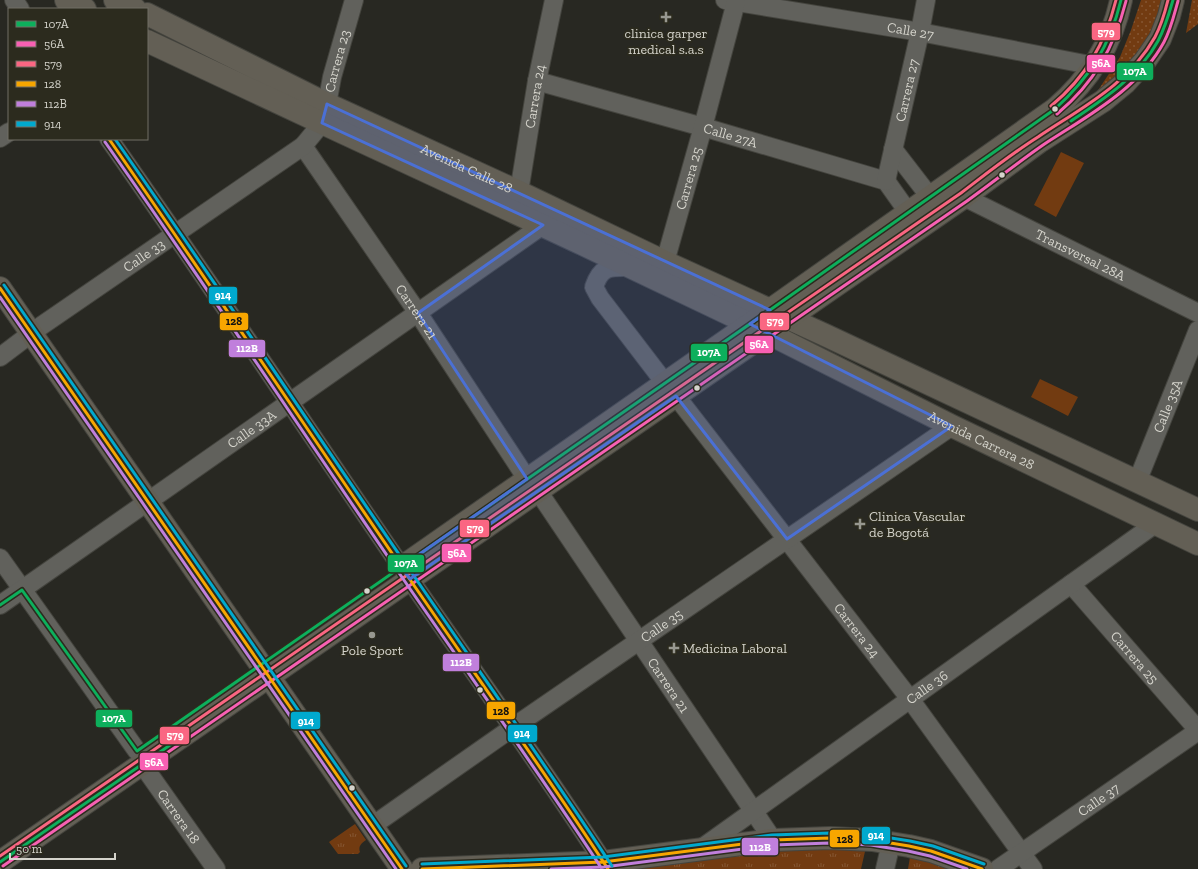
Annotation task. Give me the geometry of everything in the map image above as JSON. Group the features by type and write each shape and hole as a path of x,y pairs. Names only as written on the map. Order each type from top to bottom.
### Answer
{"main road":[{"path":"66,0 83,8"},
{"path":"2,859 139,758 758,329 908,212 1055,109 1071,94 1095,66 1112,30 1121,0"},
{"path":"1039,142 1073,113 1096,89 1108,71 1125,37 1137,0"},
{"path":"779,314 964,196 1039,142 1103,101 1125,83 1145,61 1160,39 1169,16 1172,0"},
{"name":"Avenida Calle 28","path":"148,15 325,114 543,225 758,329"},
{"name":"Avenida Calle 28","path":"148,41 519,192 665,262 779,314"},
{"path":"0,288 402,869"},
{"name":"Avenida Carrera 28","path":"779,314 1198,510"},
{"name":"Avenida Carrera 28","path":"758,329 952,426 1198,544"},
{"path":"422,869 606,866 698,850 773,840 848,838 891,843 931,851 982,869"}],"street":[{"name":"Carrera 23","path":"325,114 332,77 354,0"},
{"name":"Carrera 24","path":"519,192 537,81 554,0"},
{"name":"Carrera 27","path":"886,181 926,0"},
{"name":"Calle 27","path":"730,1 920,32 1095,66"},
{"name":"Carrera 25","path":"665,262 703,126 730,1"},
{"name":"Calle 27A","path":"537,81 703,126 886,181"},
{"name":"Calle 33","path":"0,357 31,333 303,146 325,114"},
{"path":"110,140 176,234 606,866"},
{"name":"Carrera 21","path":"303,146 418,313 773,840"},
{"path":"894,149 930,197"},
{"path":"886,181 908,212"},
{"name":"Transversal 28A","path":"964,196 1198,314"},
{"name":"Calle 33A","path":"0,605 543,225"},
{"name":"Carrera 24","path":"629,266 615,267 605,270 598,276 594,287 600,298 910,699 1033,869"},
{"name":"Calle 35A","path":"1137,482 1198,330"},
{"name":"Calle 35","path":"372,826 952,426"},
{"name":"Calle 36","path":"698,850 1155,524"},
{"name":"Carrera 18","path":"0,558 216,869"},
{"name":"Carrera 25","path":"1071,584 1198,731"},
{"name":"Calle 37","path":"998,869 1198,731"},
{"path":"885,869 891,843"}],"highlighted area":[{"path":"327,104 770,310 750,324 952,426 787,539 676,396 410,579 401,567 527,479 418,313 543,225 322,123"}],"green space":[{"path":"1141,0 1168,0 1155,38 1091,101 1120,57"},
{"path":"1192,0 1198,0 1198,24 1186,33"},
{"path":"1061,152 1084,163 1056,217 1034,205"},
{"path":"1040,379 1078,397 1068,416 1031,397"},
{"path":"355,824 366,840 360,845 360,852 358,854 338,854 329,842"},
{"path":"778,844 866,847 861,869 633,869"},
{"path":"911,851 967,869 908,869"}],"transit line":[{"name":"579","path":"1051,106 1074,83 1092,59 1106,31 1116,0"},
{"name":"107A","path":"0,605 22,590 137,751 770,310 1055,109 1079,85 1097,60 1111,32 1121,0"},
{"name":"579","path":"0,856 961,193 1018,150 1087,105 1117,82 1144,54 1157,33 1163,19 1168,0"},
{"name":"107A","path":"1071,121 1120,86 1141,65 1158,41 1167,21 1173,0"},
{"name":"56A","path":"1057,114 1082,90 1101,64 1115,34 1126,1"},
{"name":"56A","path":"3,866 967,201 1043,145 1110,101 1126,88 1153,59 1164,42 1178,1"},
{"name":"128","path":"110,140 531,754 608,869"},
{"name":"914","path":"116,140 612,866"},
{"name":"112B","path":"105,142 179,248 602,869"},
{"name":"914","path":"4,285 406,866"},
{"name":"128","path":"0,288 402,869"},
{"name":"112B","path":"0,297 396,869"},
{"name":"107A","path":"0,862 176,741"},
{"name":"914","path":"422,864 603,857 772,835 830,833 872,835 910,841 933,846 984,864"},
{"name":"128","path":"422,869 603,862 773,840 830,838 872,840 909,846 931,851 982,869"},
{"name":"112B","path":"551,869 604,867 773,845 830,843 871,845 908,851 930,856 967,869"}],"place":[{"name":"clinica garper medical s.a.s","path":"666,17"},
{"name":"Clinica Vascular de Bogotá","path":"860,524"},
{"name":"Pole Sport","path":"372,635"},
{"name":"Medicina Laboral","path":"674,648"}]}
